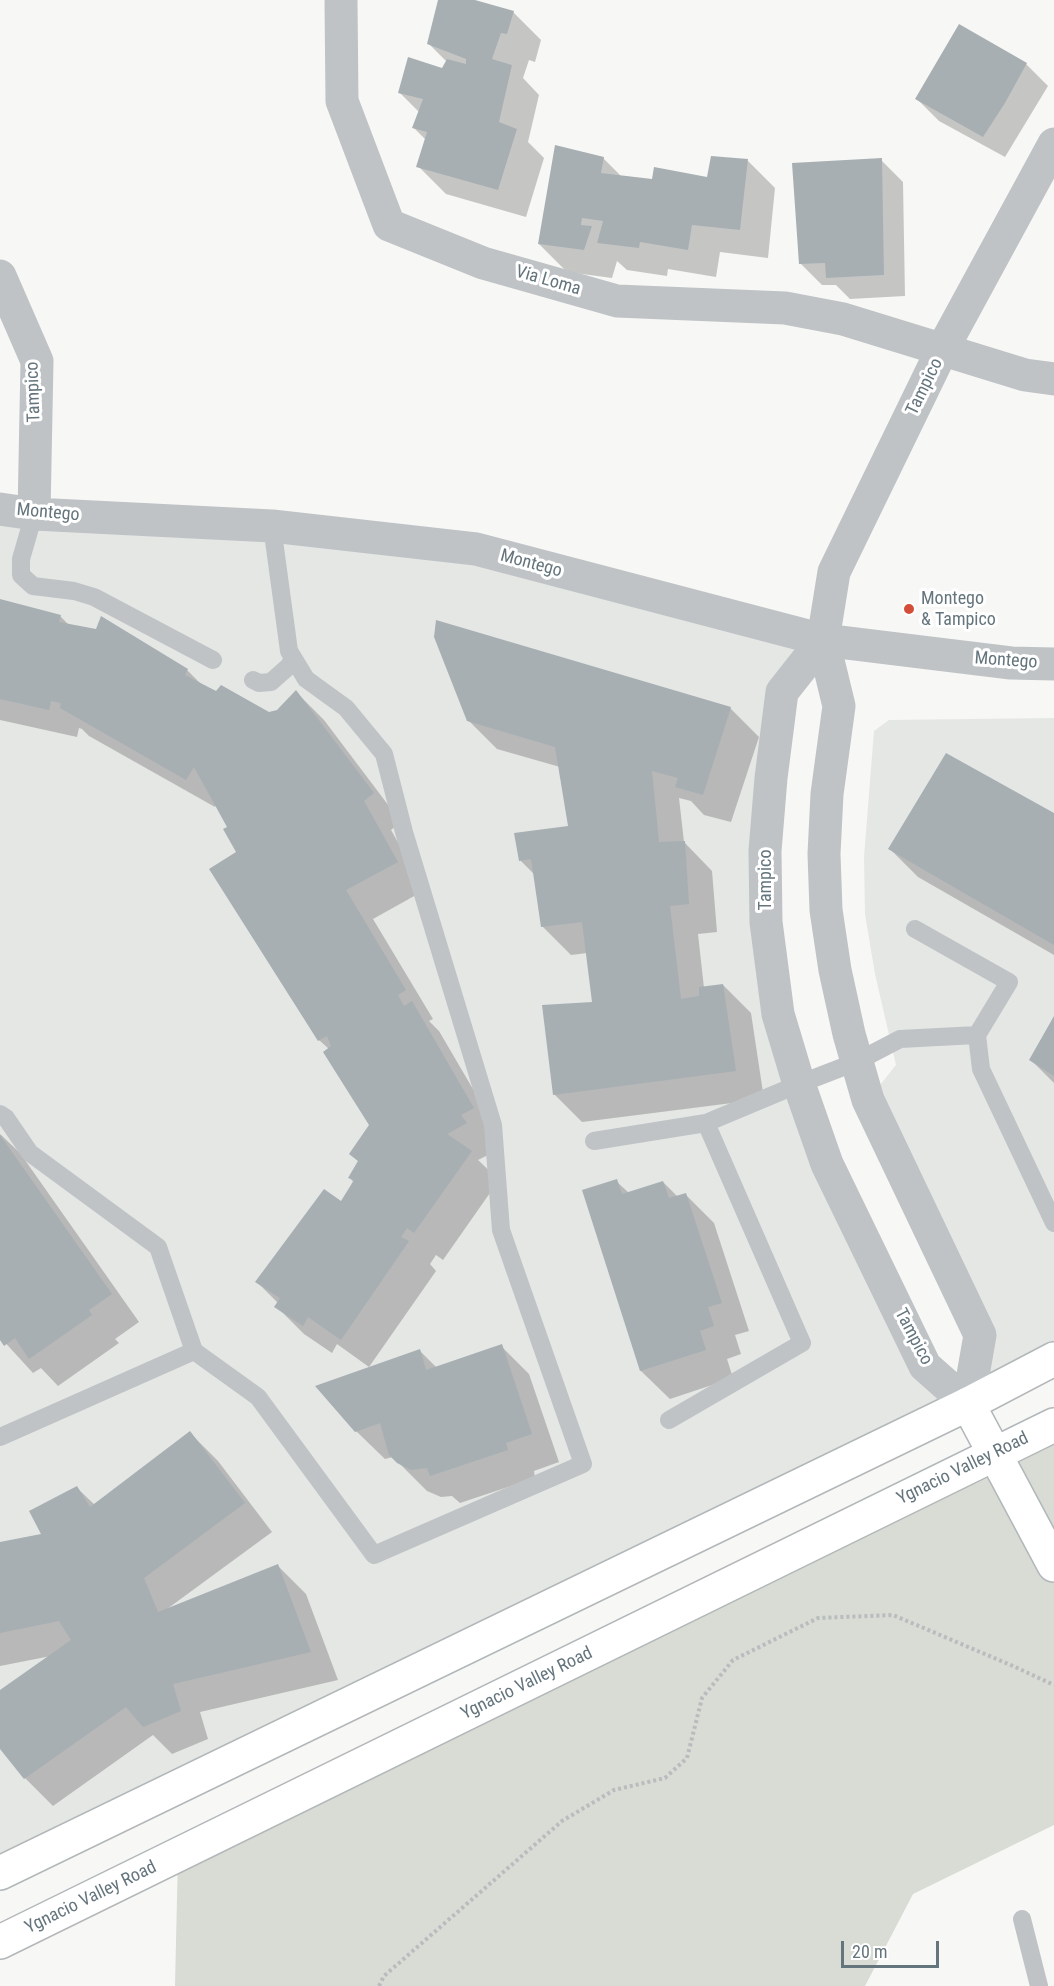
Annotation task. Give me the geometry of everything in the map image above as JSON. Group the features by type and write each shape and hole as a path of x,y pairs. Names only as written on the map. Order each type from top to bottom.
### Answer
{"main road":[{"path":"0,1873 968,1404 1054,1359"},
{"path":"968,1404 1054,1566"},
{"name":"Ygnacio Valley Road","path":"0,1942 1054,1425"}],"street":[{"name":"Via Loma","path":"341,0 342,101 389,225 483,263 616,301 785,308 843,319 1025,375 1054,379"},
{"name":"Tampico","path":"968,1404 980,1335 868,1100 856,1062 835,970 826,910 824,854 827,794 839,706 823,640 834,572 942,350 1054,144"},
{"name":"Tampico","path":"0,276 37,361 34,514"},
{"name":"Montego","path":"0,508 34,514 272,526 476,549 823,640 1011,663 1054,664"},
{"name":"Tampico","path":"823,640 782,692 771,778 765,851 766,922 778,1014 827,1164 925,1366 968,1404"}],"lane":[{"path":"34,514 21,559 21,575 33,586 74,591 94,597 213,660"},
{"path":"0,1114 6,1118 30,1153 158,1247 194,1351 258,1397 374,1555 583,1464 501,1230 493,1125 404,832 384,754 346,708 306,679 289,651 272,526"},
{"path":"253,680 259,683 271,682 289,666 293,658"},
{"path":"915,929 1009,982 978,1035 981,1069 1054,1223"},
{"path":"594,1141 706,1123 856,1062 900,1040 978,1035"},
{"path":"669,1420 802,1343 706,1123"},
{"path":"0,1437 194,1351"},
{"path":"1022,1919 1039,1986"}],"path":[{"path":"379,1986 384,1976 562,1821 614,1790 665,1778 687,1758 702,1698 733,1660 818,1618 893,1615 1054,1685"}],"shaded area":[{"path":"0,509 34,514 272,526 476,549 823,640 782,692 771,778 765,851 766,922 778,1014 827,1164 925,1365 968,1403 980,1335 868,1100 896,1065 875,974 865,914 864,857 874,731 889,720 1054,718 1054,1359 968,1404 0,1873"},
{"path":"1054,1425 1054,1825 913,1894 865,1986 175,1986 178,1855"}],"building":[{"path":"438,0 475,0 514,11 507,34 501,33 492,59 512,65 499,122 517,129 498,190 416,167 427,132 412,128 423,99 398,93 408,57 442,68 447,59 466,64 466,59 427,44"},
{"path":"959,24 1027,63 983,137 915,99"},
{"path":"555,145 604,157 601,173 652,179 654,167 707,177 711,156 748,159 740,230 692,225 688,250 640,242 639,248 597,243 603,221 582,218 581,225 592,226 584,250 538,244"},
{"path":"882,158 884,275 826,278 825,263 799,264 792,163"},
{"path":"0,599 61,615 59,622 96,629 101,616 188,669 185,675 216,691 221,685 269,712 277,710 296,690 374,793 364,801 398,862 346,890 406,990 398,995 404,1006 412,1001 474,1108 461,1115 467,1123 447,1134 472,1151 414,1233 407,1228 401,1237 409,1241 341,1340 308,1317 303,1326 274,1307 280,1298 255,1282 324,1189 341,1201 354,1180 348,1178 358,1161 349,1154 369,1125 323,1052 331,1046 327,1036 318,1041 209,869 236,852 223,829 227,827 194,767 186,780 60,708 61,703 51,701 49,710 0,699"},
{"path":"436,620 731,707 703,795 675,787 678,778 652,771 659,842 685,841 689,904 670,906 681,999 699,996 699,987 723,984 736,1071 553,1095 542,1005 592,1002 582,922 541,927 531,859 519,861 514,833 568,826 555,747 467,721 434,637"},
{"path":"946,753 1054,813 1054,945 888,849"},
{"path":"1054,1016 1054,1076 1029,1060"},
{"path":"0,1135 112,1294 89,1310 92,1315 29,1359 15,1338 4,1346 0,1340"},
{"path":"617,1179 622,1194 663,1181 669,1198 686,1193 722,1303 708,1307 714,1326 700,1331 706,1350 640,1371 582,1190"},
{"path":"502,1344 532,1434 506,1443 508,1450 430,1476 427,1468 411,1470 397,1463 389,1455 380,1423 355,1432 315,1386 420,1349 426,1370"},
{"path":"190,1431 245,1503 144,1578 158,1612 278,1564 311,1652 173,1684 181,1711 143,1727 126,1707 24,1779 0,1749 0,1690 71,1640 59,1621 0,1633 0,1542 41,1534 29,1511 77,1486 90,1507"}],"place":[{"name":"Montego & Tampico","path":"909,609"}]}
